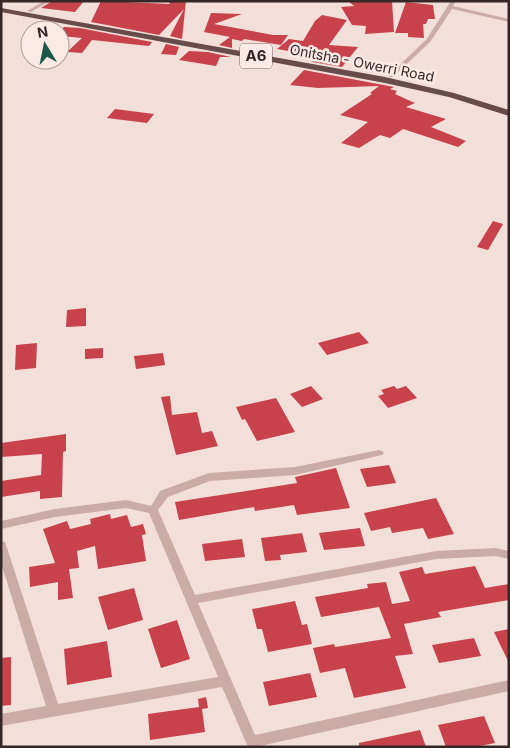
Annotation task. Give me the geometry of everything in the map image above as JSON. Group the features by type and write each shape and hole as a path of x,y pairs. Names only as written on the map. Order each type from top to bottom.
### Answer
{"highway":[{"name":"Onitsha - Owerri Road","path":"1,6 391,76 463,92 509,107"},
{"name":"Onitsha - Owerri Road","path":"1,10 385,80 452,95 509,113"}],"street":[{"path":"29,11 48,1"},
{"path":"391,76 428,41 454,1"},
{"path":"451,7 509,21"},
{"path":"153,510 164,494 209,477 295,471 379,453"},
{"path":"1,525 55,513 126,504 153,510"},
{"path":"153,510 254,744 509,685"},
{"path":"1,546 54,711"},
{"path":"192,600 436,555 495,552 509,555"},
{"path":"1,720 227,681"}],"building":[{"path":"52,1 84,1 75,12 41,8"},
{"path":"101,1 170,4 168,1 186,1 182,39 170,36 184,9 159,35 91,22"},
{"path":"348,1 392,1 394,32 365,34 366,26 352,25 341,7 354,6"},
{"path":"406,2 433,5 435,19 428,19 426,24 423,24 424,38 408,37 408,33 395,33"},
{"path":"211,13 242,14 214,24 273,35 288,35 281,45 232,39 232,48 219,45 230,37 204,32"},
{"path":"322,15 347,20 329,45 358,47 342,67 312,62 318,56 277,49 289,39 303,41 315,21"},
{"path":"70,27 152,42 149,46 92,40 82,53 70,52 70,49 82,38 70,37"},
{"path":"166,44 179,47 176,55 161,54"},
{"path":"189,51 208,52 231,57 220,57 216,66 179,60"},
{"path":"304,70 394,87 390,89 397,91 395,94 415,103 406,107 446,119 431,127 466,141 458,147 403,129 390,138 380,135 359,148 341,143 368,122 340,115 372,94 370,93 379,86 318,88 290,85"},
{"path":"115,109 154,114 147,123 107,118"},
{"path":"493,221 503,224 488,250 477,247"},
{"path":"86,308 86,326 66,327 67,310"},
{"path":"359,332 369,343 327,355 318,343"},
{"path":"37,343 36,368 15,370 16,345"},
{"path":"103,348 103,358 85,359 85,349"},
{"path":"163,353 165,365 136,369 134,356"},
{"path":"311,386 323,399 302,407 290,394"},
{"path":"394,386 397,389 406,386 417,398 388,408 378,396 384,394 381,390"},
{"path":"170,396 172,415 197,412 202,433 212,431 218,446 176,455 161,397"},
{"path":"276,398 295,432 257,441 245,419 242,420 236,407"},
{"path":"66,434 66,451 63,452 62,497 40,499 40,491 1,497 1,481 41,475 42,454 1,457 1,443"},
{"path":"389,465 396,483 367,487 360,469"},
{"path":"336,468 350,508 297,515 294,505 255,511 254,507 179,520 175,502 297,483 295,477"},
{"path":"436,498 454,534 428,539 423,528 392,533 390,527 371,531 364,513"},
{"path":"110,514 111,519 127,515 131,527 143,524 146,534 142,535 146,561 98,569 95,546 77,551 79,568 69,569 73,598 58,600 58,582 30,587 29,567 55,563 43,529 67,521 70,529 91,524 90,519"},
{"path":"360,528 365,546 324,550 319,533"},
{"path":"302,533 307,552 280,555 281,560 265,561 261,538"},
{"path":"242,539 245,557 205,561 202,544"},
{"path":"475,566 485,588 509,584 509,600 438,612 441,617 404,624 413,654 395,656 406,688 354,698 345,668 320,673 313,648 334,644 335,647 391,638 379,607 321,617 315,597 368,588 367,584 386,582 392,604 410,601 399,572 422,567 425,574"},
{"path":"134,588 143,620 108,630 98,597"},
{"path":"295,601 302,625 307,624 312,644 268,652 262,629 257,629 252,609"},
{"path":"177,620 190,659 161,668 148,629"},
{"path":"509,629 509,663 494,632"},
{"path":"474,638 481,656 439,663 432,645"},
{"path":"107,641 112,677 67,685 64,649"},
{"path":"11,657 11,705 1,706 1,658"},
{"path":"310,673 317,697 269,706 263,682"},
{"path":"206,697 208,708 202,709 205,732 150,740 148,714 199,707 198,699"},
{"path":"484,716 495,743 475,747 446,747 438,725"},
{"path":"420,730 426,747 359,747 359,743"}]}
